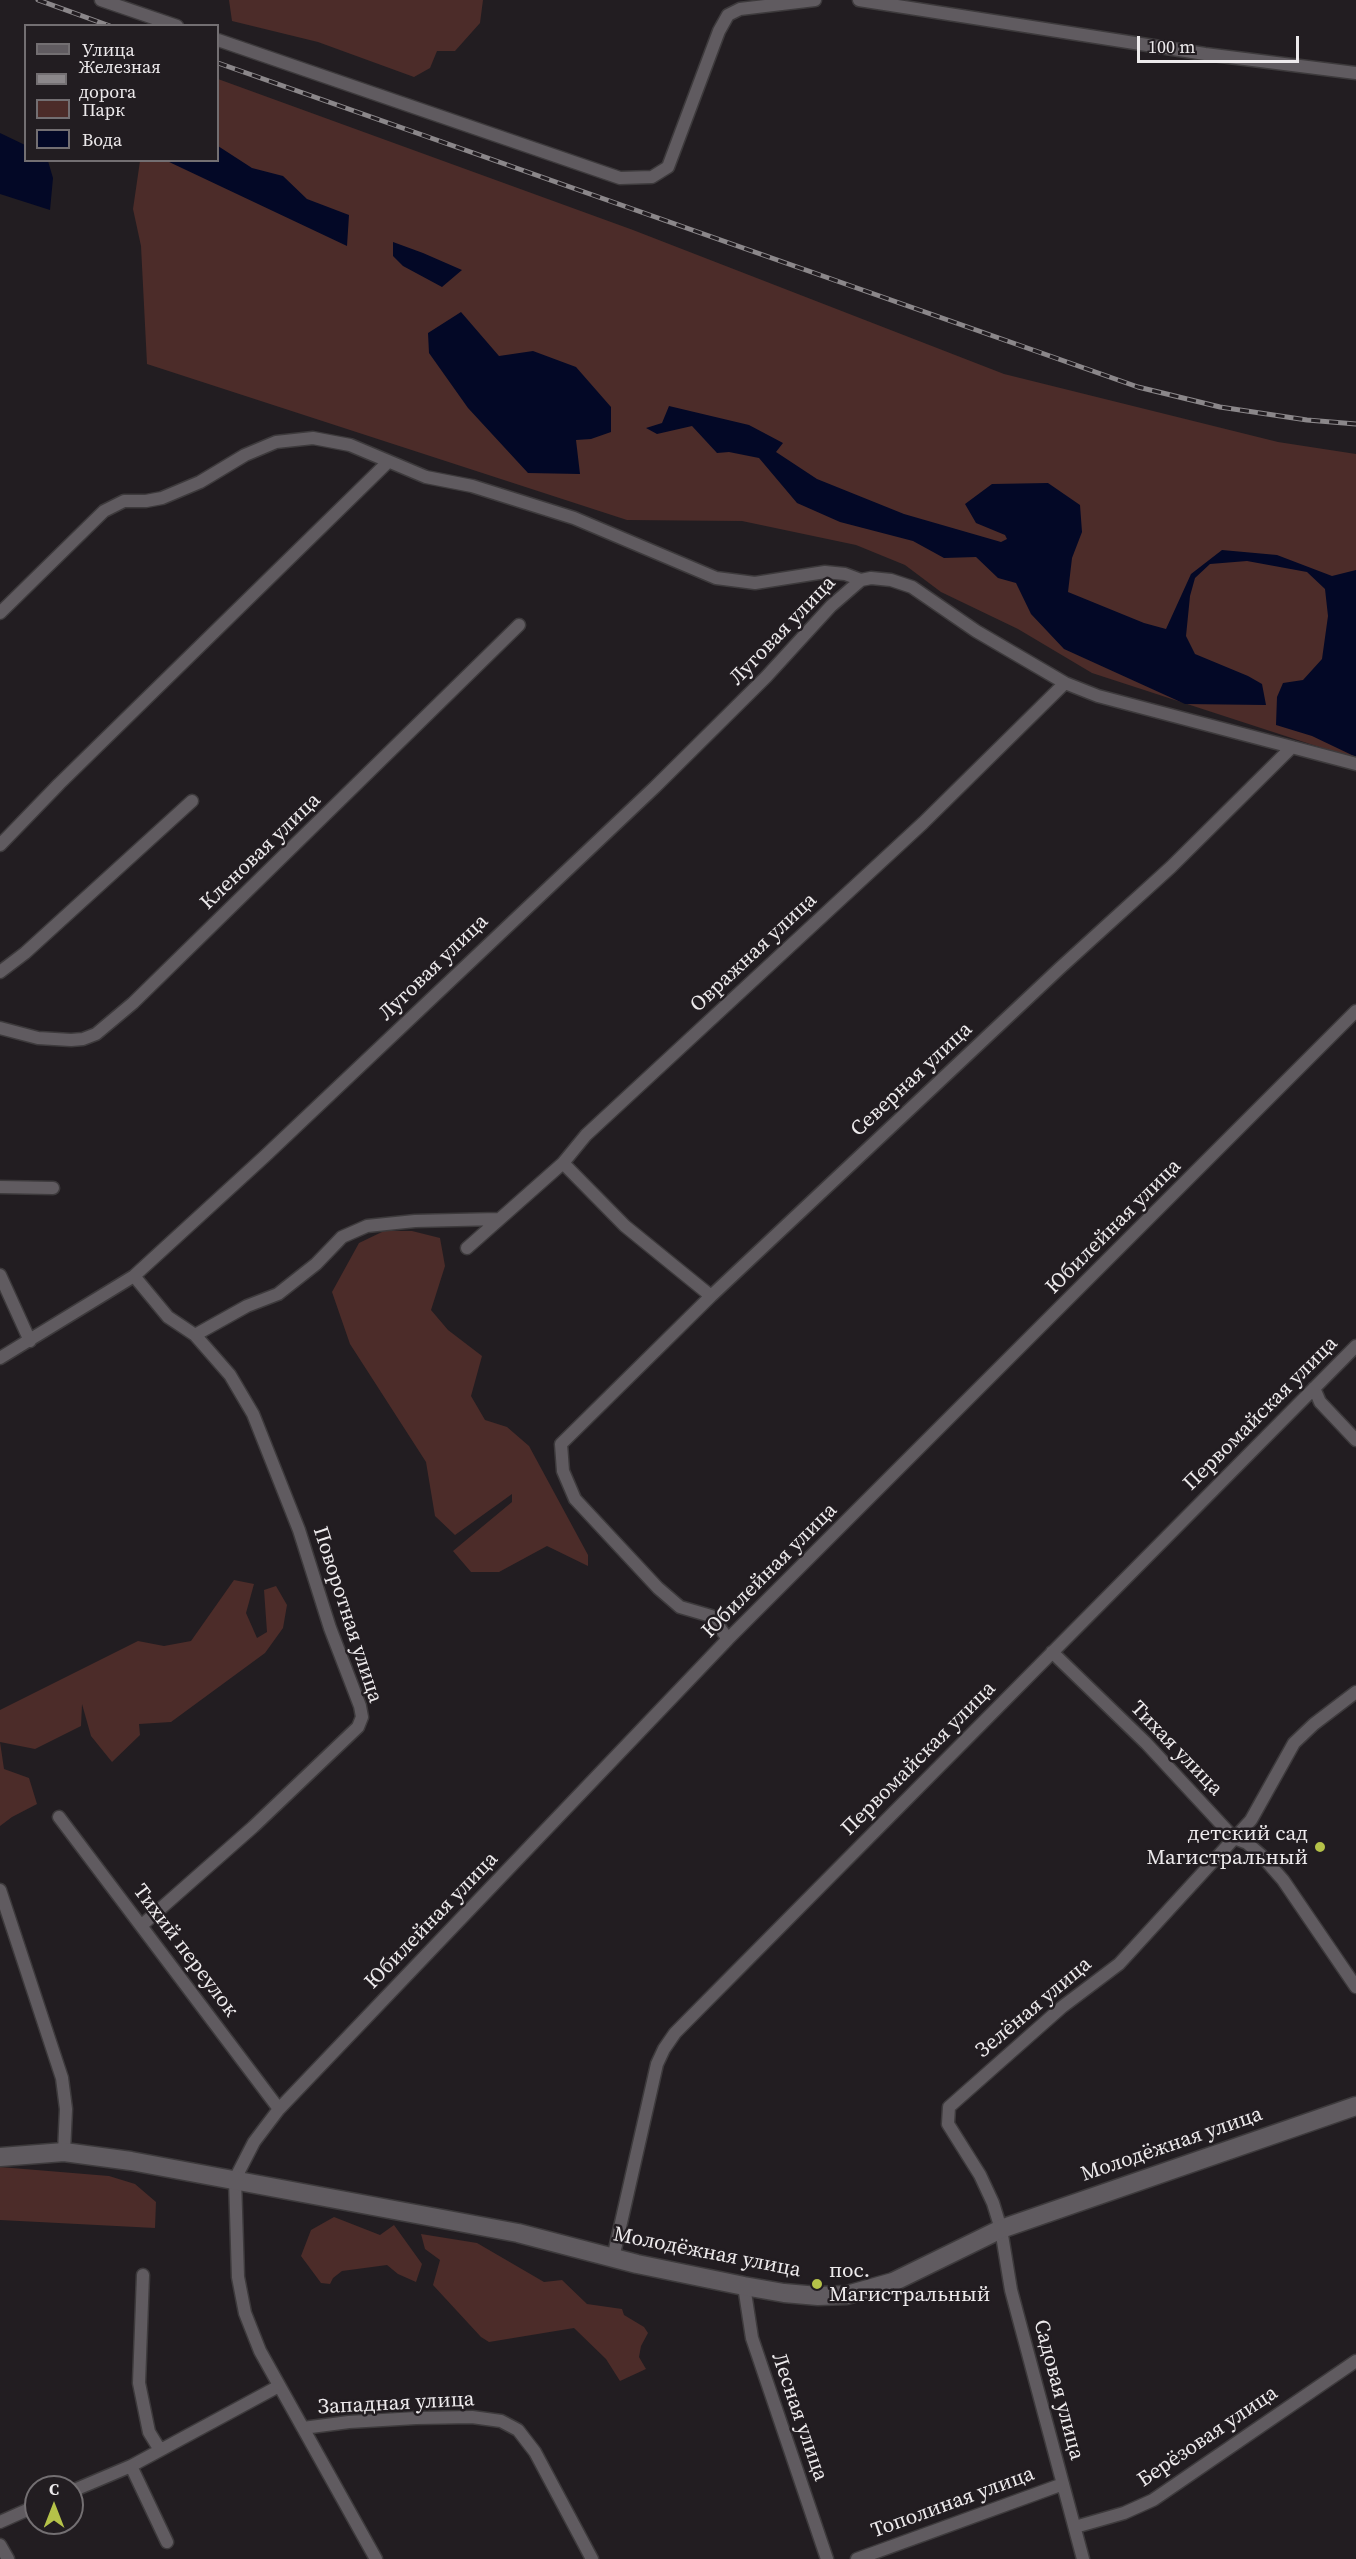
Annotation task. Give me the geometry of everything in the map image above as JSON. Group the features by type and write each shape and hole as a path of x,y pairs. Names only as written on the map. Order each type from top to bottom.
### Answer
{"street":[{"path":"101,0 171,24"},
{"path":"219,40 620,178 652,177 668,167 719,31 728,15 740,9 815,0"},
{"path":"859,0 1205,54 1356,73"},
{"path":"0,613 104,511 124,501 162,498 200,482 245,455 276,441 313,438 350,445 426,477 472,486 574,518 717,578 755,584 825,572 866,579 891,580 912,586 976,631 1065,683 1098,696 1356,764"},
{"path":"0,845 84,759 388,462"},
{"name":"Луговая улица","path":"0,1358 135,1276 655,787 766,677 831,606 866,579"},
{"name":"Кленовая улица","path":"0,1028 38,1038 71,1040 83,1039 96,1034 150,987 519,625"},
{"name":"Овражная улица","path":"467,1248 498,1218 563,1163 586,1135 923,823 1065,683"},
{"name":"Северная улица","path":"728,1639 711,1616 680,1607 658,1588 575,1499 563,1471 561,1444 711,1296 1060,968 1171,867 1292,747"},
{"path":"0,972 25,953 192,801"},
{"name":"Юбилейная улица","path":"235,2179 254,2142 279,2109 728,1639 1356,1011"},
{"path":"563,1163 625,1226 711,1296"},
{"path":"0,1187 53,1188"},
{"path":"195,1335 247,1306 278,1294 316,1264 342,1237 367,1226 415,1221 498,1218"},
{"path":"0,1275 30,1341"},
{"name":"Поворотная улица","path":"135,1276 168,1317 195,1335 230,1375 253,1414 299,1530 330,1628 360,1706 362,1717 358,1726 253,1827 142,1925"},
{"name":"Первомайская улица","path":"613,2258 657,2064 675,2033 1356,1346"},
{"path":"1314,1388 1320,1402 1356,1440"},
{"name":"Тихая улица","path":"1052,1652 1146,1743 1234,1838 1247,1843 1283,1880 1356,1987"},
{"name":"Зелёная улица","path":"1001,2229 993,2203 980,2175 948,2124 949,2107 1062,2007 1119,1964 1251,1820 1294,1743 1314,1724 1356,1692"},
{"name":"Тихий переулок","path":"59,1817 279,2109"},
{"path":"0,1890 62,2078 66,2109 64,2152"},
{"name":"Молодёжная улица","path":"0,2157 64,2152 131,2161 518,2233 613,2258 784,2294 848,2295 893,2282 1001,2229 1356,2106"},
{"name":"Западная улица","path":"235,2179 238,2277 245,2313 260,2351 376,2559"},
{"name":"Садовая улица","path":"1001,2229 1011,2290 1083,2559"},
{"path":"143,2275 139,2383 149,2432 160,2450"},
{"name":"Лесная улица","path":"744,2286 752,2338 827,2559"},
{"name":"Берёзовая улица","path":"1075,2527 1124,2513 1153,2500 1248,2432 1356,2361"},
{"path":"84,2486 130,2466 279,2386"},
{"name":"Западная улица","path":"303,2428 349,2422 416,2418 472,2417 501,2421 518,2430 536,2452 592,2559"},
{"path":"130,2466 167,2542"},
{"name":"Тополиная улица","path":"857,2559 1063,2484"},
{"path":"0,2522 24,2511"},
{"path":"0,2545 8,2559"}],"green space":[{"path":"229,0 483,0 480,23 455,51 437,51 430,68 414,77 318,42 232,21"},
{"path":"219,79 633,230 1004,374 1278,442 1356,454 1356,759 1092,673 1018,629 941,592 905,565 856,545 742,521 627,520 147,364 141,246 133,209 140,162 219,162"},
{"path":"384,1231 412,1231 440,1238 445,1266 431,1310 448,1330 482,1356 471,1396 485,1420 507,1427 529,1446 588,1555 588,1566 547,1546 499,1572 471,1572 453,1551 512,1502 512,1494 455,1535 435,1516 426,1462 350,1344 332,1292 359,1243"},
{"path":"234,1580 254,1584 246,1613 257,1638 267,1632 264,1590 276,1586 287,1605 283,1628 265,1653 171,1722 139,1724 140,1735 112,1762 91,1736 82,1704 81,1726 35,1749 0,1742 0,1710 138,1641 164,1646 191,1641"},
{"path":"0,1742 4,1769 29,1778 37,1804 0,1826"},
{"path":"0,2167 109,2176 135,2184 156,2202 155,2228 0,2220"},
{"path":"334,2217 380,2235 394,2225 422,2264 416,2282 398,2274 387,2265 342,2271 333,2278 330,2284 321,2283 301,2256 311,2230"},
{"path":"421,2234 477,2243 544,2282 562,2280 587,2304 622,2309 624,2315 644,2327 648,2333 641,2346 639,2357 646,2369 620,2381 606,2359 574,2328 489,2342 481,2337 433,2285 440,2260 425,2249"}],"water":[{"path":"0,133 24,145 24,162 48,162 53,178 50,210 0,194"},
{"path":"219,147 252,168 283,176 307,199 349,215 347,246 169,162 219,162"},
{"path":"393,242 462,270 442,287 403,266 393,256"},
{"path":"461,312 499,356 533,351 576,367 611,407 611,432 591,439 576,440 580,474 528,473 468,408 429,353 428,333"},
{"path":"669,406 749,425 783,443 776,452 817,479 904,514 1001,542 1007,539 1005,535 976,523 965,504 992,484 1048,483 1080,505 1082,532 1072,558 1068,592 1144,623 1166,629 1191,574 1222,550 1277,555 1332,576 1356,570 1356,757 1312,736 1276,725 1277,697 1283,683 1303,680 1322,659 1328,616 1325,589 1307,572 1247,561 1210,564 1195,578 1190,596 1186,636 1195,654 1262,684 1266,705 1185,704 1064,649 1031,614 1016,583 998,578 976,557 944,558 913,541 840,522 797,503 759,458 729,452 717,453 692,426 657,434 646,428 662,423"}],"railway":[{"path":"38,0 104,24"},
{"path":"219,63 1138,387 1220,407 1307,420 1356,424"}],"place":[{"name":"детский сад Магистральный","path":"1320,1847"},
{"name":"пос. Магистральный","path":"817,2284"}]}
